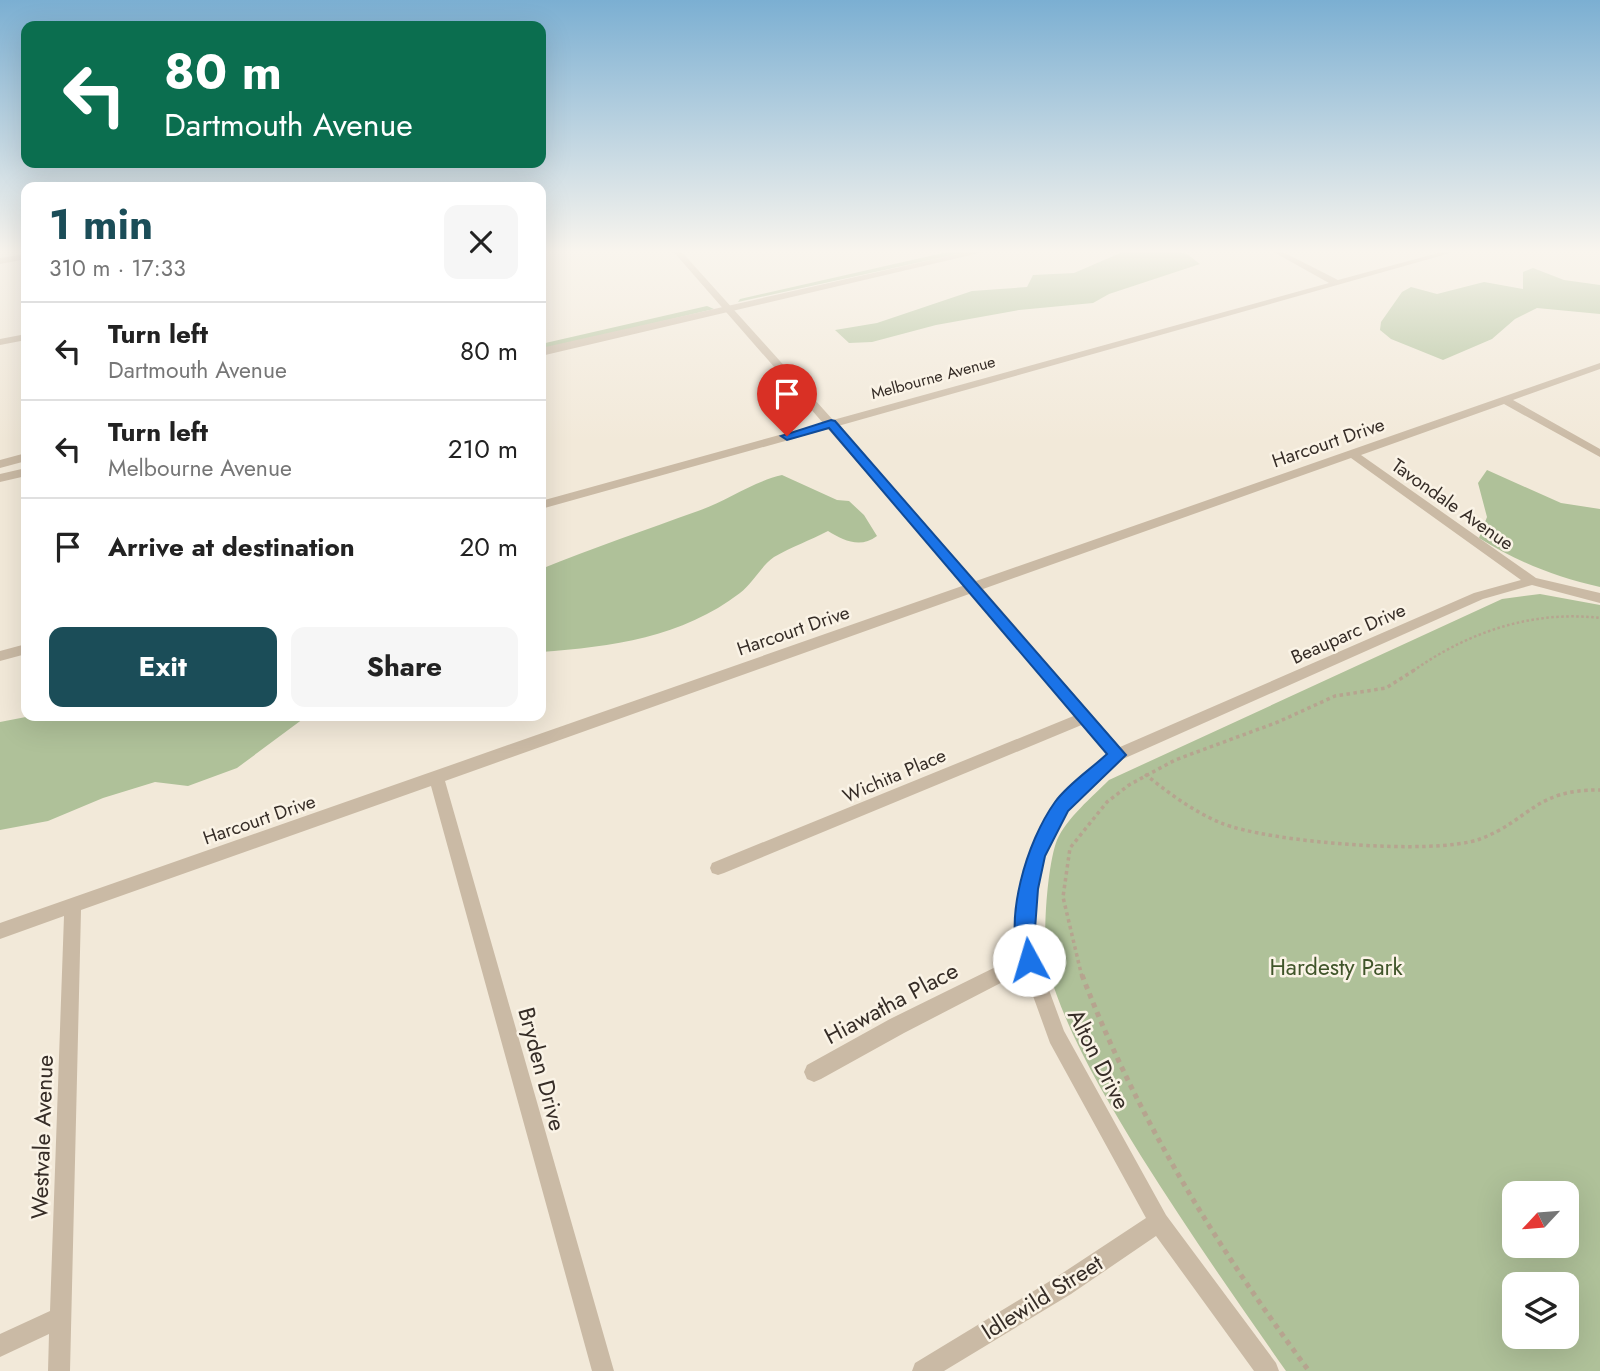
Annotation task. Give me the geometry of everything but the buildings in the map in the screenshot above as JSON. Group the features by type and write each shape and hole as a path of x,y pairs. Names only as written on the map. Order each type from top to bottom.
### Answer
{"street":[{"path":"546,340 676,314"},
{"path":"546,351 688,314"},
{"path":"735,314 1118,755"},
{"name":"Melbourne Avenue","path":"546,504 1224,314"},
{"path":"0,342 21,338"},
{"name":"Harcourt Drive","path":"0,932 1600,366"},
{"path":"1504,400 1600,454"},
{"name":"Tavondale Avenue","path":"1354,455 1532,581"},
{"path":"0,464 21,458"},
{"path":"0,478 21,473"},
{"name":"Beauparc Drive","path":"1118,755 1479,596 1532,581 1600,598"},
{"path":"0,656 21,650"},
{"name":"Wichita Place","path":"718,868 1086,717"},
{"name":"Alton Drive","path":"1118,755 1062,806 1036,855 1029,889 1026,929 1029,960 1057,1036 1159,1222 1268,1371"},
{"name":"Bryden Drive","path":"437,779 603,1371"},
{"name":"Westvale Avenue","path":"59,1371 73,905"},
{"name":"Hiawatha Place","path":"814,1072 897,1026 1029,960"},
{"name":"Idlewild Street","path":"923,1371 1063,1286 1159,1222"},
{"path":"0,1346 61,1317"}],"path":[{"path":"1309,1371 1237,1271 1132,1093 1101,1032 1068,936 1062,899 1069,848 1120,788 1195,751 1277,723 1344,692 1381,690 1438,654 1483,634 1549,616 1582,615 1600,618"},
{"path":"1145,774 1222,823 1257,832 1405,844 1468,843 1490,835 1535,803 1554,795 1600,790"}],"green space":[{"path":"672,314 693,314 546,349 546,343"},
{"path":"904,314 997,314 936,325 872,342 849,343 835,330 877,323"},
{"path":"1387,314 1525,314 1492,339 1443,360 1391,339 1380,330 1381,322"},
{"path":"1487,470 1561,503 1600,509 1600,587 1537,568 1479,538 1487,517 1478,483"},
{"path":"782,475 837,500 849,501 864,515 877,536 858,543 828,531 774,557 740,593 695,620 670,630 620,643 546,652 546,567 709,507 760,482"},
{"name":"Hardesty Park","path":"1540,594 1600,605 1600,1371 1286,1371 1176,1210 1101,1089 1077,1044 1049,972 1045,944 1046,906 1053,852 1067,824 1109,780 1502,599"},
{"path":"21,718 21,721 300,721 237,768 188,786 155,782 103,798 48,821 0,830 0,722"}],"route":[{"path":"787,436 831,423 1046,668 1118,755 1071,795 1051,824 1036,855 1029,889 1026,929 1029,960"}]}
